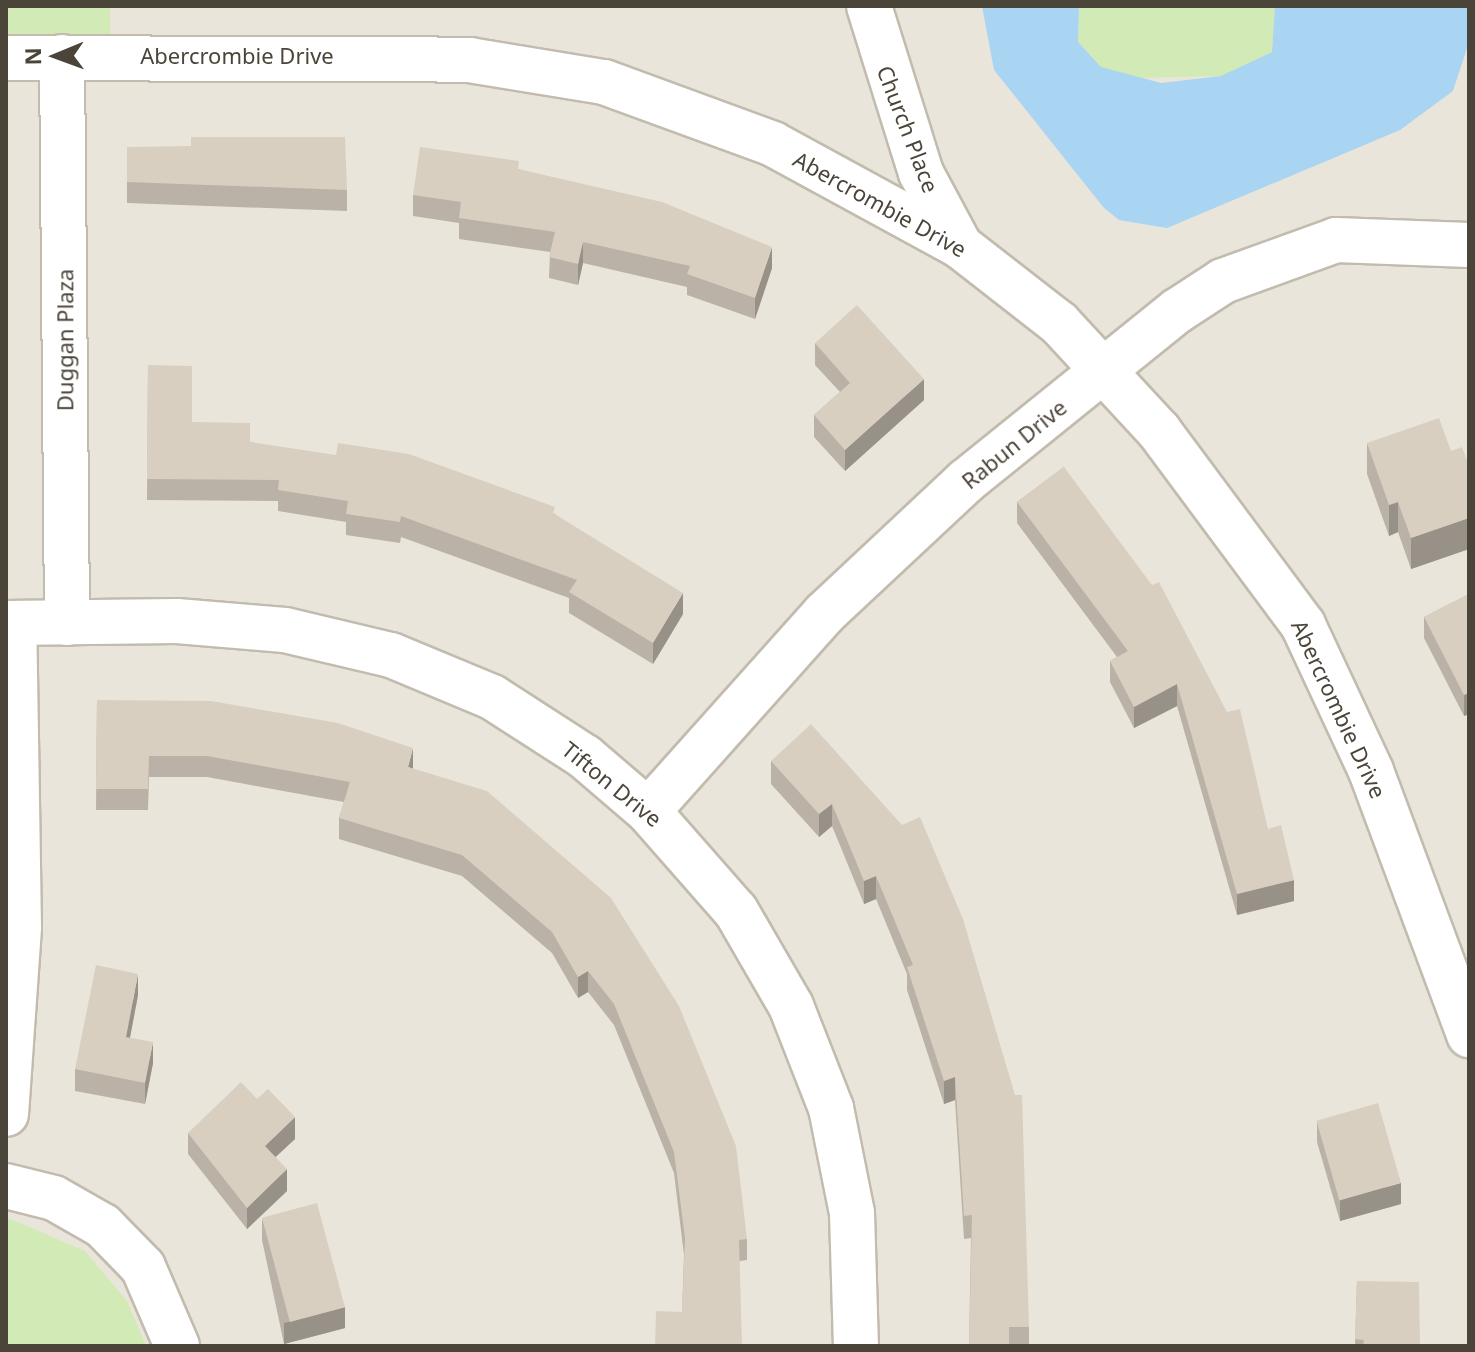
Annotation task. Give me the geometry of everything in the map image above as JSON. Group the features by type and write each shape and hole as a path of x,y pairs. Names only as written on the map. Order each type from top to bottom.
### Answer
{"street":[{"name":"Church Place","path":"869,6 921,173 960,246"},
{"name":"Duggan Plaza","path":"62,57 67,623"},
{"name":"Abercrombie Drive","path":"6,58 469,60 604,82 773,144 960,246 1059,323 1104,371 1245,538 1303,625 1371,771 1469,1035"},
{"name":"Rabun Drive","path":"648,811 825,613 966,481 1177,311 1268,261 1336,240 1469,245"},
{"name":"Tifton Drive","path":"10,623 285,630 391,655 492,697 585,757 648,811 736,911 791,1006 825,1093 852,1213 856,1346"},
{"path":"6,1114 19,927 10,623"},
{"path":"6,1186 54,1198 103,1226 143,1267 177,1346"}],"shaded area":[{"path":"6,6 1469,6 1469,1346 6,1346"}],"green space":[{"path":"6,6 110,6 110,39 6,39"},
{"path":"1079,6 1275,6 1272,52 1222,76 1135,78 1101,67 1078,42"},
{"path":"6,1217 85,1251 127,1301 146,1346 6,1346"}],"water":[{"path":"982,6 1079,6 1078,42 1101,67 1161,83 1221,76 1272,52 1275,6 1467,6 1469,42 1453,91 1400,130 1167,228 1119,220 1104,208 994,70"}],"building":[{"path":"191,137 345,137 347,190 127,182 127,147 191,146"},
{"path":"420,147 519,161 518,169 662,202 772,247 755,298 687,274 690,266 583,242 578,264 549,257 555,232 459,218 461,202 413,195"},
{"path":"857,305 924,379 845,450 814,415 850,383 815,343"},
{"path":"148,365 192,366 192,422 250,423 250,442 336,455 338,443 409,454 555,507 553,513 683,593 653,643 569,592 577,580 401,516 400,522 346,514 348,501 278,490 279,480 147,479"},
{"path":"1439,418 1451,451 1462,447 1469,466 1469,518 1411,538 1398,502 1389,505 1367,443"},
{"path":"1064,467 1152,585 1159,582 1227,712 1240,709 1268,829 1281,825 1294,880 1237,894 1177,684 1134,707 1110,661 1128,651 1017,502"},
{"path":"1469,594 1469,693 1464,695 1424,617"},
{"path":"97,700 211,701 338,723 413,748 408,767 487,791 611,898 679,1006 736,1146 747,1239 739,1240 742,1346 655,1346 656,1311 682,1312 685,1238 674,1152 614,1004 588,971 578,977 552,932 462,855 339,818 350,782 207,756 149,756 148,789 96,789"},
{"path":"811,724 902,825 920,817 963,919 1015,1095 1022,1095 1029,1327 1009,1327 1009,1346 969,1346 972,1215 964,1216 955,1077 944,1081 907,967 913,965 876,876 864,881 832,804 819,814 771,761"},
{"path":"96,965 138,974 126,1037 153,1042 145,1083 75,1069"},
{"path":"241,1082 257,1099 268,1089 295,1117 265,1146 287,1169 247,1208 188,1133"},
{"path":"1378,1103 1401,1183 1339,1200 1316,1121"},
{"path":"317,1203 345,1307 290,1322 262,1218"},
{"path":"1357,1281 1419,1282 1420,1346 1363,1346 1364,1340 1355,1339"}]}
